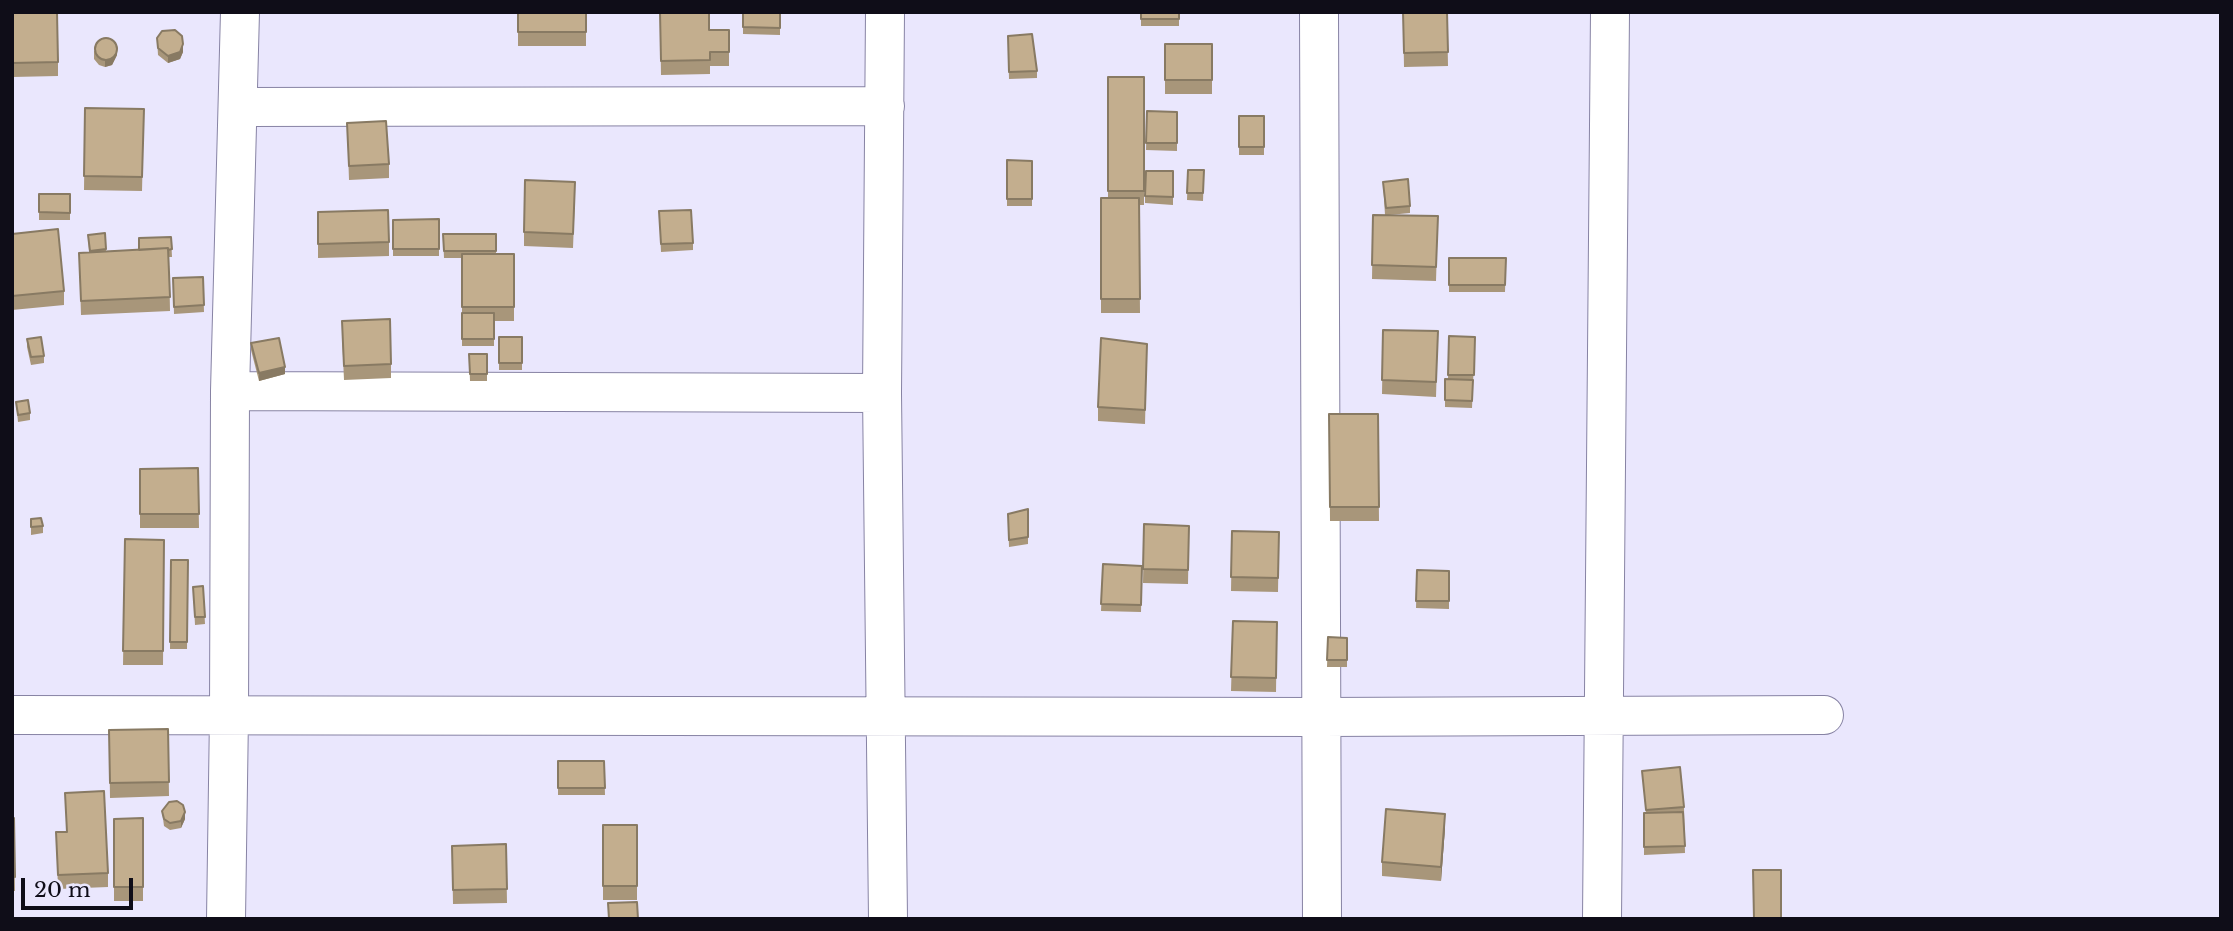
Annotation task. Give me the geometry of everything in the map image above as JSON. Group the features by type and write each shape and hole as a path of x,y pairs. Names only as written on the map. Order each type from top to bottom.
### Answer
{"street":[{"path":"226,919 230,391 240,12"},
{"path":"885,12 883,393 888,919"},
{"path":"1319,12 1322,919"},
{"path":"1602,919 1610,12"},
{"path":"238,107 885,106"},
{"path":"230,391 883,393"},
{"path":"12,715 1824,715"}],"building":[{"path":"12,12 57,12 58,62 12,63"},
{"path":"518,12 586,12 586,32 518,32"},
{"path":"660,12 709,12 709,30 729,30 729,52 710,52 710,60 661,61"},
{"path":"743,12 780,12 780,28 743,27"},
{"path":"1141,12 1179,12 1179,19 1141,19"},
{"path":"1403,12 1447,12 1448,52 1404,53"},
{"path":"175,30 182,36 183,44 180,52 168,56 158,48 157,38 162,31"},
{"path":"1032,34 1037,71 1009,72 1008,36"},
{"path":"106,38 114,41 117,49 114,57 106,60 98,57 95,49 98,41"},
{"path":"1165,44 1212,44 1212,80 1165,80"},
{"path":"1108,77 1144,77 1144,191 1108,191"},
{"path":"85,108 144,109 142,177 84,176"},
{"path":"1147,111 1177,112 1177,143 1146,143"},
{"path":"1239,116 1264,116 1264,147 1239,147"},
{"path":"386,121 389,164 349,166 347,123"},
{"path":"1007,160 1032,161 1032,199 1007,199"},
{"path":"1188,170 1204,170 1203,193 1187,193"},
{"path":"1146,171 1173,171 1173,197 1145,196"},
{"path":"1408,179 1410,206 1386,208 1383,182"},
{"path":"525,180 575,182 573,234 524,232"},
{"path":"39,194 70,194 70,213 39,212"},
{"path":"1101,198 1139,198 1140,299 1101,299"},
{"path":"388,210 389,242 318,244 318,212"},
{"path":"691,210 693,243 661,244 659,211"},
{"path":"1373,215 1438,216 1436,267 1372,265"},
{"path":"439,219 439,249 393,249 393,220"},
{"path":"58,229 64,291 12,296 12,234"},
{"path":"105,233 106,249 90,251 88,235"},
{"path":"443,234 496,234 496,251 444,251"},
{"path":"171,237 172,249 139,250 139,238"},
{"path":"168,248 170,297 81,301 79,253"},
{"path":"462,254 514,254 514,307 462,307"},
{"path":"1449,258 1506,258 1505,285 1449,285"},
{"path":"203,277 204,305 174,307 173,278"},
{"path":"462,313 494,313 494,339 462,339"},
{"path":"390,319 391,364 344,366 342,321"},
{"path":"1383,330 1438,331 1436,382 1382,380"},
{"path":"1449,336 1475,337 1474,375 1448,375"},
{"path":"41,337 44,356 31,357 27,339"},
{"path":"499,337 522,337 522,363 499,363"},
{"path":"279,338 285,367 259,373 251,343"},
{"path":"1101,338 1147,344 1145,410 1098,407"},
{"path":"469,354 487,354 487,374 470,374"},
{"path":"1445,379 1473,380 1472,401 1445,400"},
{"path":"28,400 30,413 18,415 16,402"},
{"path":"1329,414 1378,414 1379,507 1330,507"},
{"path":"198,468 199,514 140,514 140,469"},
{"path":"1028,509 1028,537 1009,540 1008,514"},
{"path":"41,518 43,526 31,527 31,519"},
{"path":"1144,524 1189,526 1188,570 1143,569"},
{"path":"1232,531 1279,532 1278,578 1231,577"},
{"path":"125,539 164,540 163,651 123,651"},
{"path":"171,560 188,560 187,642 170,642"},
{"path":"1103,564 1142,566 1141,605 1101,604"},
{"path":"1417,570 1449,571 1449,601 1416,601"},
{"path":"203,586 205,617 195,617 193,587"},
{"path":"1233,621 1277,622 1276,678 1231,677"},
{"path":"1328,637 1347,638 1347,660 1327,660"},
{"path":"168,729 169,782 110,783 109,730"},
{"path":"558,761 604,761 605,788 558,788"},
{"path":"1680,767 1684,807 1646,810 1642,771"},
{"path":"104,791 108,873 58,875 56,832 67,832 65,793"},
{"path":"177,801 183,805 185,812 181,821 170,823 164,819 162,811 169,802"},
{"path":"1386,809 1445,814 1441,867 1382,862"},
{"path":"1683,812 1685,846 1644,847 1644,813"},
{"path":"14,818 15,877 12,877"},
{"path":"143,818 143,887 114,887 114,819"},
{"path":"603,825 637,825 637,886 603,886"},
{"path":"506,844 507,889 453,890 452,846"},
{"path":"1753,870 1781,870 1781,919 1754,919"},
{"path":"637,902 638,919 609,919 608,903"}]}
